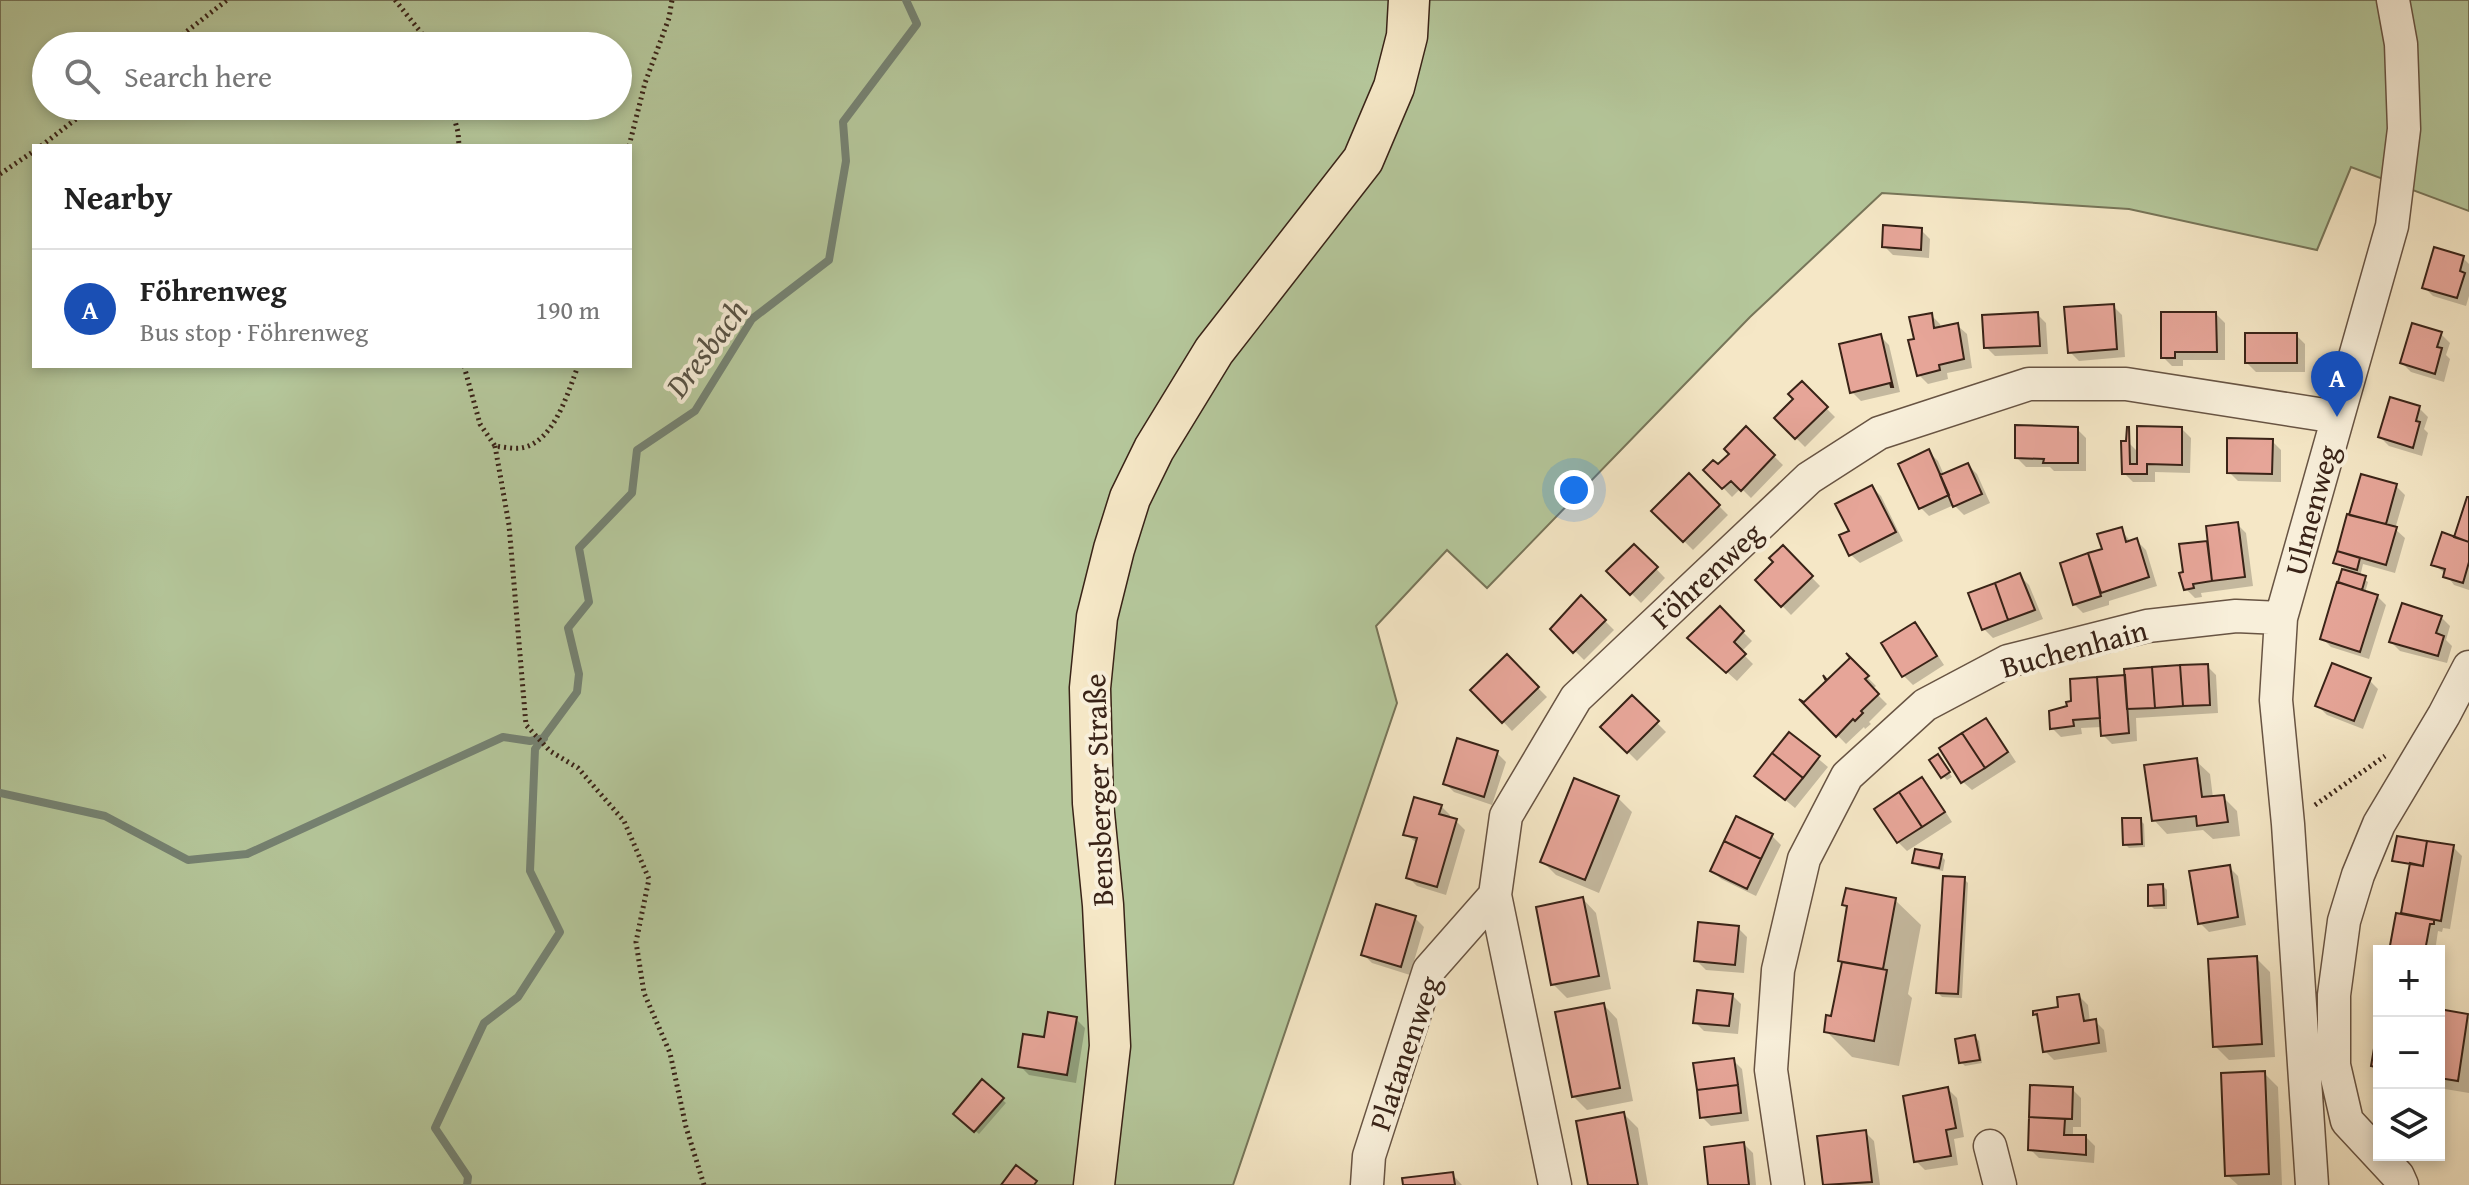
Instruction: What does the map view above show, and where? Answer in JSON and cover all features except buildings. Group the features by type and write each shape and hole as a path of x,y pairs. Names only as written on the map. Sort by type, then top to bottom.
{"main road":[{"name":"Bensberger Straße","path":"1094,1185 1110,1046 1103,905 1093,803 1090,688 1097,617 1114,549 1130,498 1154,449 1214,351 1363,160 1394,87 1407,36 1409,0"}],"street":[{"name":"Ulmenweg","path":"2312,1185 2288,824 2276,700 2281,618 2392,226 2404,129 2401,44 2393,0"},
{"name":"Föhrenweg","path":"1555,1185 1495,895 1506,816 1576,698 1809,478 1879,433 2029,384 2126,384 2337,417"},
{"name":"Buchenhain","path":"1788,1185 1771,1070 1778,970 1804,859 1847,776 1925,705 2008,661 2147,626 2236,616 2281,618"},
{"path":"2402,1185 2398,1176 2347,1121 2334,1065 2334,995 2344,921 2358,875 2379,824 2469,667"},
{"name":"Platanenweg","path":"1367,1185 1369,1156 1429,970 1495,895"},
{"path":"1990,1146 2000,1185"}],"path":[{"path":"186,32 227,0"},
{"path":"395,0 421,32"},
{"path":"630,144 645,83 669,18 672,0"},
{"path":"44,144 75,120"},
{"path":"455,120 459,144"},
{"path":"0,174 32,152"},
{"path":"465,368 480,424 495,446 509,525 526,725 550,751 578,768 624,821 649,879 636,942 644,993 670,1053 686,1127 704,1185"},
{"path":"495,446 524,448 549,431 577,368"},
{"path":"2288,824 2392,751"}],"green space":[{"path":"0,0 2469,0 2469,211 2351,167 2317,250 2129,209 1882,193 1750,317 1487,588 1447,550 1376,626 1397,703 1233,1185 0,1185"}],"waterway":[{"name":"Dresbach","path":"467,1185 468,1177 435,1128 484,1023 518,997 560,932 530,871 535,749 577,692 579,674 568,628 589,602 579,548 632,493 637,450 695,411 752,319 829,260 846,161 843,122 917,24 906,0"},
{"path":"0,793 105,816 188,860 247,854 503,737 530,741 544,738"}],"place":[{"name":"Föhrenweg","path":"2337,417"}]}
